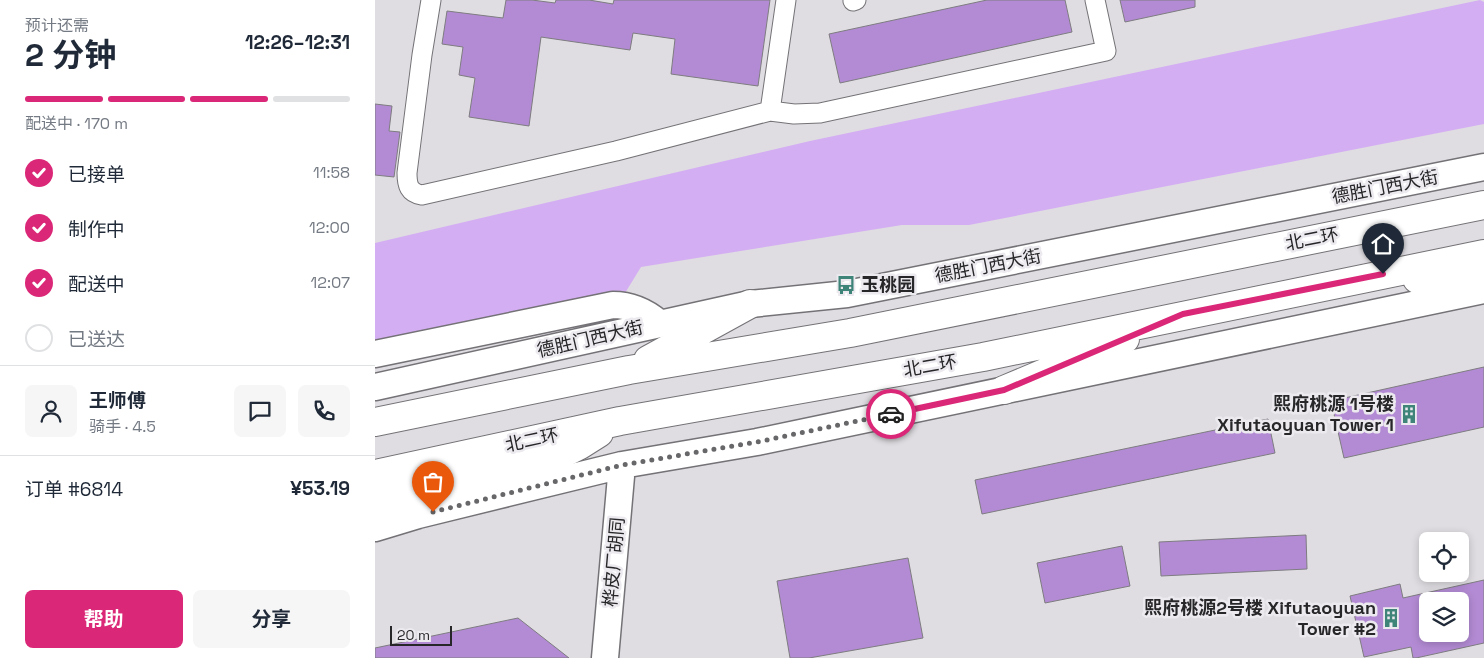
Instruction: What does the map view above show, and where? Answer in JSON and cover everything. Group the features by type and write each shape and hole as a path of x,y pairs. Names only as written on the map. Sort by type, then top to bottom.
{"highway":[{"name":"北二环","path":"375,422 629,370 850,333 1484,205"},
{"name":"北二环","path":"375,474 620,421 983,357 1183,314 1484,254"},
{"path":"1366,278 1484,280"},
{"path":"629,370 750,304"},
{"path":"1004,390 1183,314"},
{"path":"375,501 433,484 556,457 581,445 620,421"}],"street":[{"path":"431,0 407,173 408,184 414,193 422,195 637,145 770,111 791,114 820,112 1106,51 1095,0"},
{"path":"770,111 786,0"},
{"name":"德胜门西大街","path":"375,387 750,304 847,294 1484,167"},
{"path":"375,528 418,515 622,465 757,442 1484,290"},
{"path":"375,354 613,305 626,306 638,310 649,315 659,323"},
{"name":"桦皮厂胡同","path":"605,658 622,465"}],"shaded area":[{"path":"1480,0 1484,2 1484,124 969,225 902,225 641,267 622,298 375,347 375,243 810,141"}],"building":[{"path":"506,0 532,0 555,3 556,0 589,0 613,4 614,0 770,0 758,86 671,74 675,39 633,33 630,50 541,37 529,126 469,117 475,78 459,75 463,47 442,44 447,11 503,18"},
{"path":"987,0 1065,0 1072,32 840,83 829,34"},
{"path":"1120,0 1195,0 1195,7 1125,22"},
{"path":"375,104 392,106 389,131 400,132 394,177 375,175"},
{"name":"熙府桃源 1号楼 Xifutaoyuan Tower 1","path":"1484,367 1484,427 1344,458 1331,401"},
{"path":"1268,419 1275,453 982,514 975,480"},
{"path":"1306,535 1307,569 1161,576 1159,542"},
{"path":"1122,546 1130,586 1045,603 1037,563"},
{"path":"908,558 923,638 809,658 790,658 777,581"},
{"name":"熙府桃源2号楼 Xifutaoyuan Tower #2","path":"1484,580 1484,643 1416,658 1413,658 1411,647 1364,657 1350,596 1400,584 1403,598 1419,594 1419,642 1469,642 1469,592 1430,592"},
{"path":"518,618 569,658 375,658 375,648"}],"way so far":[{"path":"433,512 622,465 757,442 891,414"}],"place":[{"name":"玉桃园","path":"846,285"},
{"name":"熙府桃源 1号楼 Xifutaoyuan Tower 1","path":"1409,414"},
{"name":"熙府桃源2号楼 Xifutaoyuan Tower #2","path":"1391,618"}],"route":[{"path":"891,414 1004,390 1183,314 1383,274"}]}
